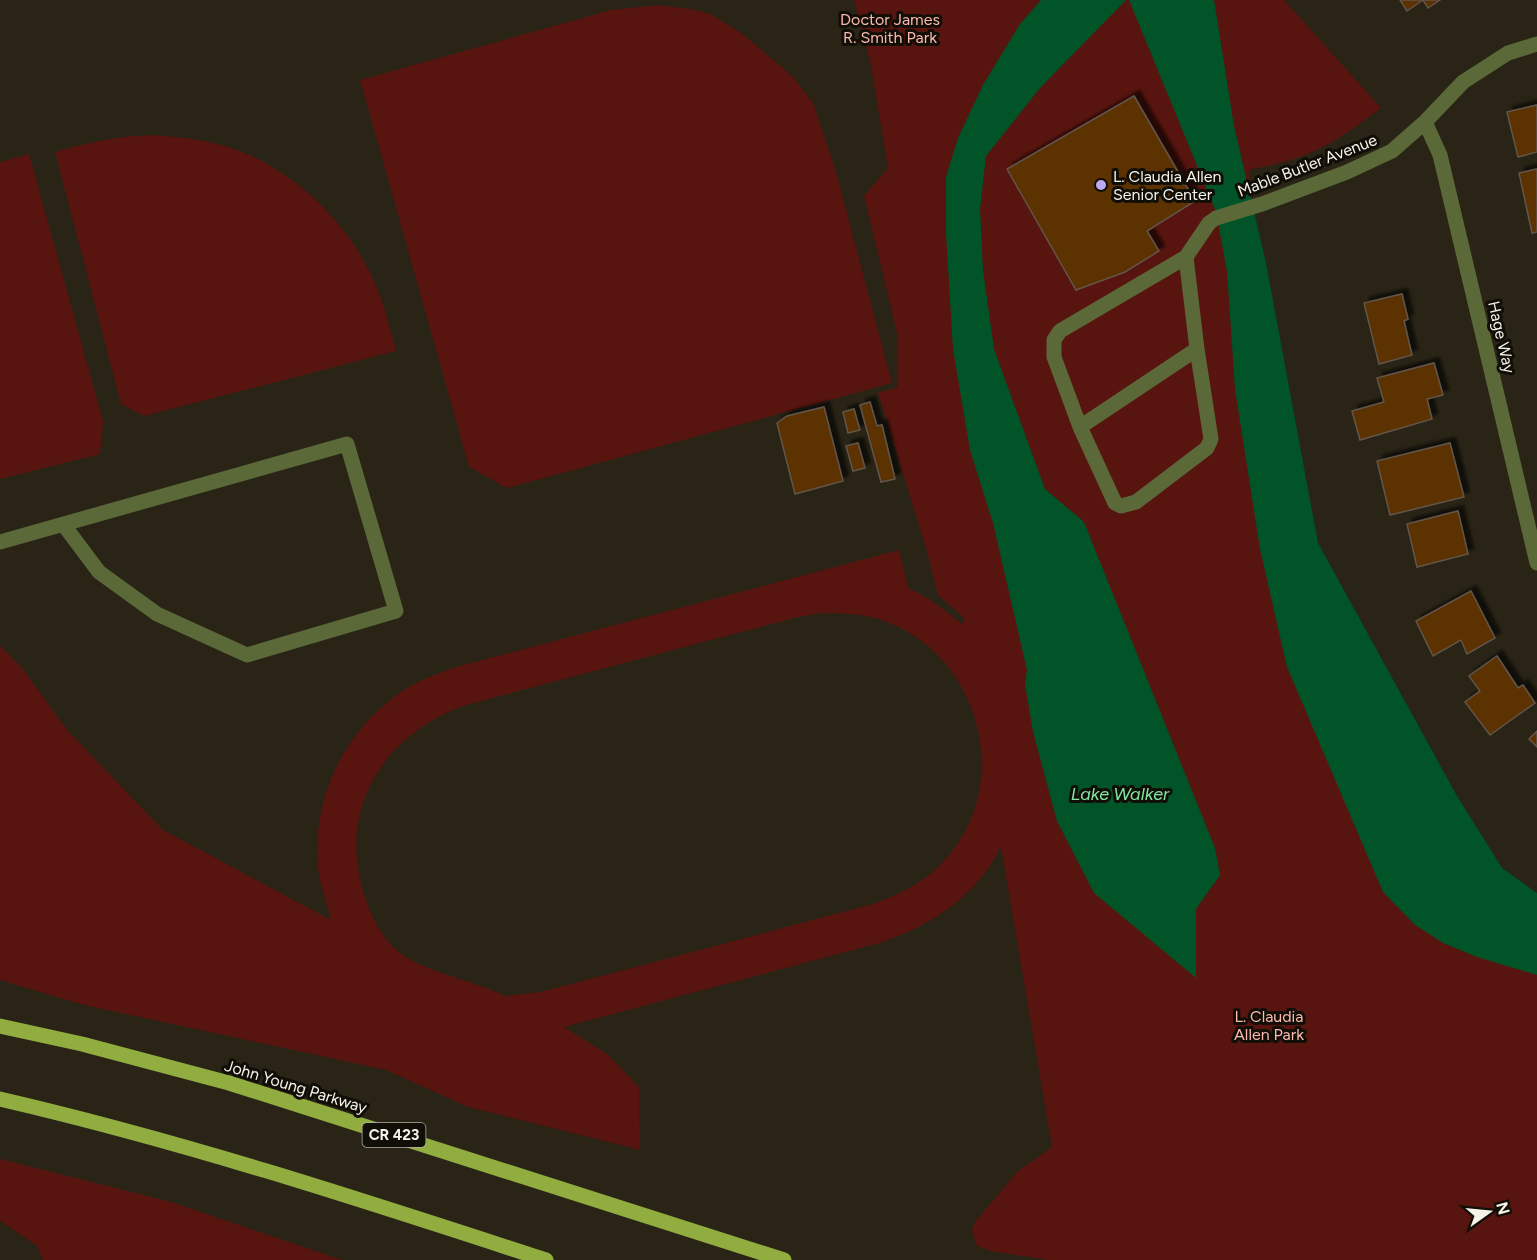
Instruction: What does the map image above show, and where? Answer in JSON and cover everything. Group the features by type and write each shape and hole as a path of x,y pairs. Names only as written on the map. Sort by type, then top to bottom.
{"main road":[{"name":"John Young Parkway","path":"0,1026 82,1044 229,1083 784,1260"},
{"path":"0,1099 99,1122 209,1153 546,1260"}],"street":[{"name":"Mable Butler Avenue","path":"1186,256 1209,223 1216,218 1262,204 1347,172 1392,151 1425,122 1463,82 1508,53 1537,44"},
{"name":"Hage Way","path":"1425,122 1440,155 1537,563"},
{"path":"1186,256 1211,439 1207,448 1136,502 1121,506 1115,503 1080,427 1054,357 1054,340 1060,331 1186,256"},
{"path":"1080,427 1197,349"},
{"path":"0,542 63,524 347,444 396,611 246,655 157,614 99,572 63,524"}],"green space":[{"name":"L. Claudia Allen Park","path":"854,0 1284,0 1381,108 1349,131 1315,151 1291,160 1249,170 1302,599 1537,935 1537,1260 1047,1260 990,1251 976,1245 972,1231 975,1222 1017,1172 1052,1147 1001,847 991,865 966,894 936,917 902,935 564,1027 607,1054 639,1087 640,1150 468,1107 386,1070 84,1005 0,980 0,646 22,668 67,730 163,830 331,920 321,887 318,866 320,815 327,791 348,746 363,726 401,692 421,681 456,667 899,550 908,588 929,599 964,625 963,617 938,595 926,548 878,393 898,387 897,333 864,196 888,168 871,66","holes":["821,613 866,616 903,629 933,651 957,679 973,713 981,749 980,786 970,822 949,855 924,879 873,904 541,992 505,996 410,960 394,948 384,936 366,900 358,868 357,836 362,807 373,780 389,756 411,735 436,718 466,705 798,617"]},
{"path":"658,5 697,10 712,15 744,35 792,76 813,103 836,172 892,383 507,488 469,467 360,80 611,10"},
{"path":"151,135 209,142 228,147 276,169 299,185 338,223 354,245 382,300 396,351 144,416 121,404 55,152 102,140"},
{"path":"29,154 103,421 100,454 0,479 0,162"},
{"path":"0,1159 171,1202 342,1260 43,1260 36,1245 0,1221"}],"water":[{"name":"Lake Walker","path":"1041,0 1126,0 1040,88 986,156 980,209 983,270 994,349 1045,489 1084,522 1215,848 1220,875 1196,909 1196,978 1094,893 1057,821 1033,732 1025,684 1027,670 993,523 970,450 953,349 946,233 946,177 958,138 983,85 1020,24"},
{"path":"1129,0 1214,0 1234,126 1266,263 1318,543 1457,796 1502,868 1537,893 1537,975 1477,957 1443,943 1415,925 1383,892 1287,667 1260,549 1235,389 1227,271 1216,212"}],"building":[{"path":"1400,0 1423,0 1407,11"},
{"path":"1423,0 1440,0 1428,8"},
{"name":"L. Claudia Allen Senior Center","path":"1134,96 1195,201 1147,231 1159,251 1125,272 1076,290 1007,169"},
{"path":"1537,105 1537,152 1518,157 1507,112"},
{"path":"1537,169 1537,232 1532,233 1519,173"},
{"path":"1402,294 1408,319 1404,321 1412,355 1379,364 1364,303"},
{"path":"1434,363 1443,395 1427,399 1432,419 1360,440 1352,411 1384,402 1377,378"},
{"path":"870,402 877,426 882,425 895,479 881,482 860,405"},
{"path":"824,407 843,481 795,494 777,423 787,416"},
{"path":"854,409 860,430 848,433 843,412"},
{"path":"858,443 865,468 853,471 846,446"},
{"path":"1450,443 1464,497 1390,515 1377,461"},
{"path":"1458,511 1468,554 1417,567 1407,524"},
{"path":"1471,591 1495,638 1467,654 1461,640 1433,656 1416,621"},
{"path":"1497,656 1518,688 1523,685 1535,703 1490,735 1465,702 1480,691 1469,676"},
{"path":"1537,731 1537,747 1529,739"}],"place":[{"name":"L. Claudia Allen Senior Center","path":"1101,185"}],"park label":[{"name":"Doctor James R. Smith Park","path":"890,28"}]}
